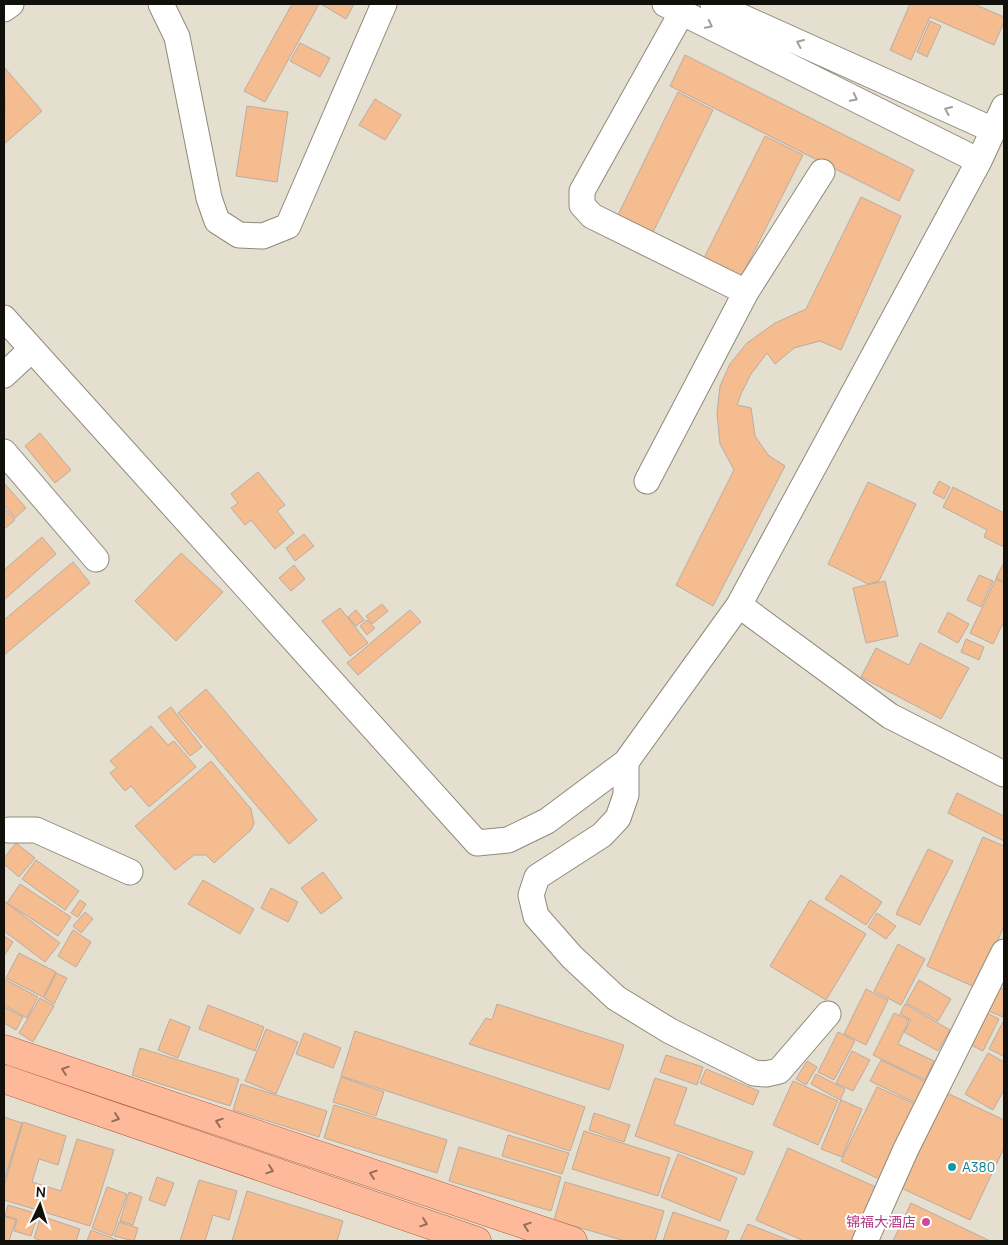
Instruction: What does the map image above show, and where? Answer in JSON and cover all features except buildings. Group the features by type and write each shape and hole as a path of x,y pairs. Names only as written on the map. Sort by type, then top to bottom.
{"main road":[{"path":"4,1049 573,1241"},
{"path":"30,1088 39,1061"},
{"path":"4,1079 477,1241"}],"street":[{"path":"4,10 11,4"},
{"path":"161,4 177,36 209,198 217,221 239,235 263,236 288,226 384,4"},
{"path":"713,4 993,130"},
{"path":"746,292 592,216 582,205 582,191 674,8 979,161"},
{"path":"4,318 477,843 508,840 547,821 626,762 739,605 979,161 1004,107"},
{"path":"647,481 746,292 822,172"},
{"path":"4,375 32,349"},
{"path":"4,452 96,559"},
{"path":"739,605 890,716 1004,774"},
{"path":"626,762 626,795 618,818 602,835 537,876 531,895 536,916 572,957 616,998 670,1031 754,1073 766,1074 779,1071 828,1014"},
{"path":"5,830 36,830 130,872"},
{"path":"865,1241 906,1149 1004,952"}],"place":[{"name":"A380","path":"952,1167"},
{"name":"锦福大酒店","path":"926,1222"}]}
